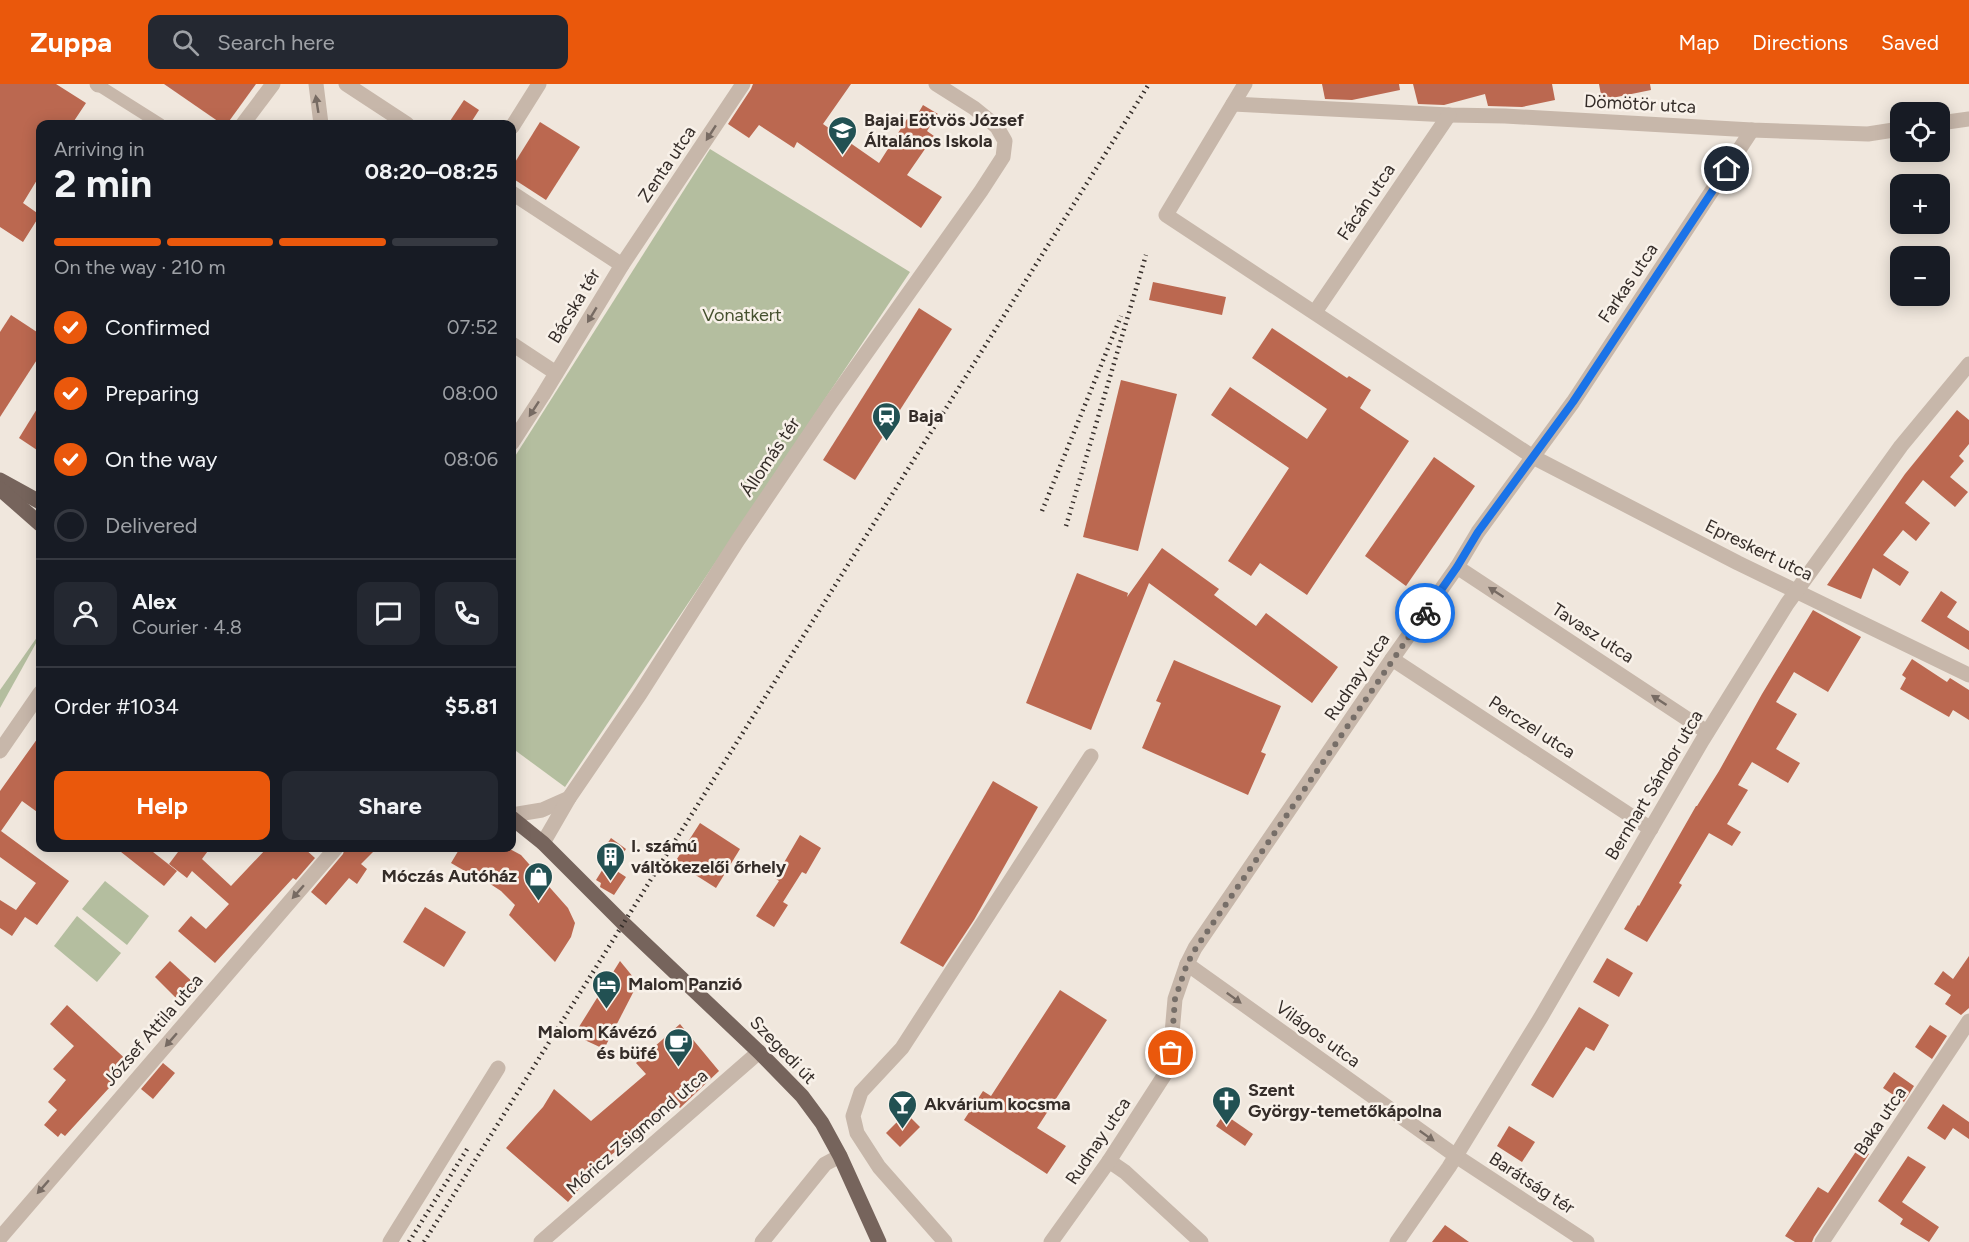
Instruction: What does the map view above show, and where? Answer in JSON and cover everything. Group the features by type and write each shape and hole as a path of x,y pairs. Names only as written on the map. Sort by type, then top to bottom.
{"main road":[{"path":"0,480 36,500"},
{"path":"0,489 36,520"},
{"name":"Szegedi út","path":"516,819 543,843 802,1096 822,1123 840,1156 879,1242"}],"street":[{"path":"97,84 154,120"},
{"path":"246,120 273,84"},
{"path":"316,84 320,120"},
{"path":"346,84 401,120"},
{"path":"516,121 539,84"},
{"name":"Zenta utca","path":"622,265 743,84"},
{"name":"Állomás tér","path":"543,843 568,798 640,694 738,540 1003,157 1005,141 997,127 974,108 936,84"},
{"path":"1245,84 1166,214 1533,457"},
{"name":"Dömötör utca","path":"1233,104 1752,130 1868,134 1890,131"},
{"name":"Fácán utca","path":"1315,312 1449,115"},
{"path":"1950,122 1969,119"},
{"name":"Farkas utca","path":"1533,457 1579,392 1752,130"},
{"name":"Bácska tér","path":"516,196 622,265 556,373 516,347"},
{"name":"Bernhart Sándor utca","path":"1397,1242 1455,1156 1541,1017 1707,732 1797,590 1901,446 1969,364"},
{"path":"516,437 556,373"},
{"name":"Rudnay utca","path":"1051,1242 1109,1161 1169,1068 1175,999 1187,964 1196,948 1457,567 1478,532 1533,457"},
{"name":"Epreskert utca","path":"1533,457 1738,563 1969,675"},
{"name":"Tavasz utca","path":"1457,567 1707,732"},
{"name":"Perczel utca","path":"1392,659 1651,829"},
{"path":"0,751 36,699"},
{"path":"945,1242 879,1167 857,1134 853,1116 861,1092 903,1048 1091,756"},
{"path":"516,815 542,810 568,798"},
{"name":"József Attila utca","path":"0,1238 333,852"},
{"name":"Világos utca","path":"1187,964 1455,1156"},
{"name":"Baka utca","path":"1822,1242 1969,1021"},
{"name":"Móricz Zsigmond utca","path":"541,1242 759,1052"},
{"path":"390,1242 498,1068"},
{"path":"762,1242 825,1164 840,1156"},
{"name":"Barátság tér","path":"1455,1156 1587,1242"},
{"path":"1109,1161 1125,1172 1201,1242"}],"green space":[{"name":"Vonatkert","path":"710,149 910,272 565,787 516,751 516,455"},
{"path":"36,639 36,643 0,708 0,690"},
{"path":"105,881 149,916 127,945 82,909"},
{"path":"77,916 121,953 97,982 54,946"}],"building":[{"path":"0,84 56,84 86,103 75,120 36,120 36,182 23,203 36,212 36,221 23,242 0,227"},
{"path":"164,84 256,84 230,120 216,120"},
{"name":"Bajai Eötvös József Általános Iskola","path":"753,84 851,84 823,124 879,163 907,119 913,122 923,105 938,114 927,131 934,136 907,175 942,197 921,228 797,142 794,148 759,125 749,138 728,124"},
{"path":"1322,84 1399,84 1400,90 1352,100 1325,99"},
{"path":"1413,84 1552,84 1555,100 1522,107 1488,106 1485,94 1444,105 1418,104"},
{"path":"1599,84 1650,84 1651,90 1602,100"},
{"path":"464,100 479,110 473,120 451,120"},
{"path":"540,122 580,147 546,200 516,181 516,161"},
{"path":"1153,282 1226,297 1222,315 1149,300"},
{"path":"919,308 952,329 855,480 823,460"},
{"path":"11,315 36,331 36,361 0,417 0,332"},
{"path":"1272,328 1347,378 1349,376 1371,390 1360,408 1409,441 1307,595 1260,563 1251,576 1228,561 1289,468 1211,415 1230,387 1307,439 1327,409 1252,358"},
{"path":"1121,380 1177,394 1138,551 1083,537"},
{"path":"36,410 36,449 19,438"},
{"path":"1957,410 1969,420 1969,444 1959,456 1964,461 1950,477 1968,492 1955,507 1923,480 1905,503 1930,523 1916,541 1903,530 1883,555 1909,572 1900,586 1873,568 1861,599 1827,585 1905,474"},
{"path":"1434,457 1475,486 1406,586 1365,556"},
{"path":"1162,548 1219,589 1214,595 1256,626 1266,613 1338,667 1312,703 1149,583 1091,730 1026,703 1077,573 1128,593 1127,597"},
{"path":"1941,591 1957,602 1947,617 1969,631 1969,650 1921,621"},
{"path":"1813,610 1861,637 1828,692 1794,672 1776,702 1797,714 1776,749 1800,763 1788,783 1752,762 1738,785 1748,790 1727,824 1741,832 1732,846 1709,833 1679,883 1682,885 1647,942 1624,929"},
{"path":"1912,659 1947,682 1950,678 1969,690 1969,720 1953,710 1949,717 1900,689 1906,678 1902,675"},
{"path":"1174,660 1281,706 1261,752 1266,754 1248,795 1142,748 1161,703 1156,701"},
{"path":"36,741 36,811 22,801 1,831 69,881 37,925 25,917 12,936 0,928 0,900 16,910 36,883 0,857 0,791"},
{"path":"993,781 1038,807 974,920 943,967 900,943"},
{"path":"700,823 740,849 716,888 675,862"},
{"path":"800,835 821,848 806,874 802,872 783,902 788,905 774,927 756,916 779,881 775,878"},
{"path":"611,838 626,849 616,863 601,853"},
{"path":"121,852 153,852 177,871 164,886"},
{"path":"178,852 207,852 202,859 231,886 263,852 308,852 315,858 296,880 293,878 215,963 178,931 191,916 206,929 229,904 192,871 187,878 169,864"},
{"path":"344,852 373,852 361,864 367,869 357,884 349,878 326,905 311,892"},
{"name":"Móczás Autóház","path":"458,852 515,852 521,855 568,908 575,923 571,937 555,962 509,915 515,905 501,891 472,872 470,874 451,863"},
{"name":"I. számú váltókezelői őrhely","path":"606,864 626,877 614,895 600,887 601,883 596,880"},
{"path":"425,907 466,932 444,967 403,942"},
{"path":"1969,956 1969,1008 1961,1015 1945,1004 1951,995 1934,984 1943,971 1953,979"},
{"path":"1607,958 1633,973 1619,997 1593,982"},
{"path":"170,961 196,985 180,1002 155,977"},
{"name":"Malom Panzió","path":"620,961 638,983 604,1049 574,1035"},
{"path":"1060,990 1107,1020 1037,1128 1066,1146 1047,1174 964,1120 983,1091 991,1096"},
{"path":"67,1005 131,1064 65,1136 61,1133 58,1137 44,1125 57,1110 48,1102 66,1080 53,1069 74,1046 50,1024"},
{"path":"1579,1007 1609,1025 1594,1051 1586,1047 1553,1098 1531,1085"},
{"path":"680,1024 719,1071 680,1108 678,1106 604,1160 568,1202 506,1148 543,1107 554,1089 591,1121 646,1074 636,1063"},
{"path":"1930,1025 1947,1036 1932,1059 1915,1047"},
{"path":"163,1063 175,1073 153,1099 141,1089"},
{"path":"1894,1072 1914,1086 1904,1102 1883,1088"},
{"path":"1943,1104 1969,1122 1969,1139 1953,1128 1945,1140 1927,1128"},
{"name":"Akvárium kocsma","path":"906,1113 920,1127 900,1147 886,1133"},
{"name":"Szent György-temetőkápolna","path":"1224,1114 1253,1134 1245,1146 1216,1126"},
{"path":"1509,1126 1535,1142 1522,1162 1497,1146"},
{"path":"1859,1147 1869,1154 1812,1242 1795,1242 1785,1236 1818,1187 1828,1193"},
{"path":"1908,1156 1926,1167 1902,1202 1939,1227 1929,1242 1900,1224 1903,1219 1878,1201"},
{"path":"1445,1225 1469,1242 1432,1242"}],"railway":[{"path":"424,1242 1149,84"},
{"path":"1066,526 1146,255"},
{"path":"1042,511 1121,316"},
{"path":"409,1242 469,1146"}],"way so far":[{"path":"1171,1053 1175,999 1187,964 1196,948 1425,613"}],"place":[{"name":"Bajai Eötvös József Általános Iskola","path":"843,156"},
{"name":"Baja","path":"887,442"},
{"name":"I. számú váltókezelői őrhely","path":"610,882"},
{"name":"Móczás Autóház","path":"538,902"},
{"name":"Malom Panzió","path":"607,1010"},
{"name":"Malom Kávézó és büfé","path":"678,1068"},
{"name":"Szent György-temetőkápolna","path":"1227,1126"},
{"name":"Akvárium kocsma","path":"903,1130"}],"route":[{"path":"1425,613 1478,532 1573,402 1727,169"}]}
